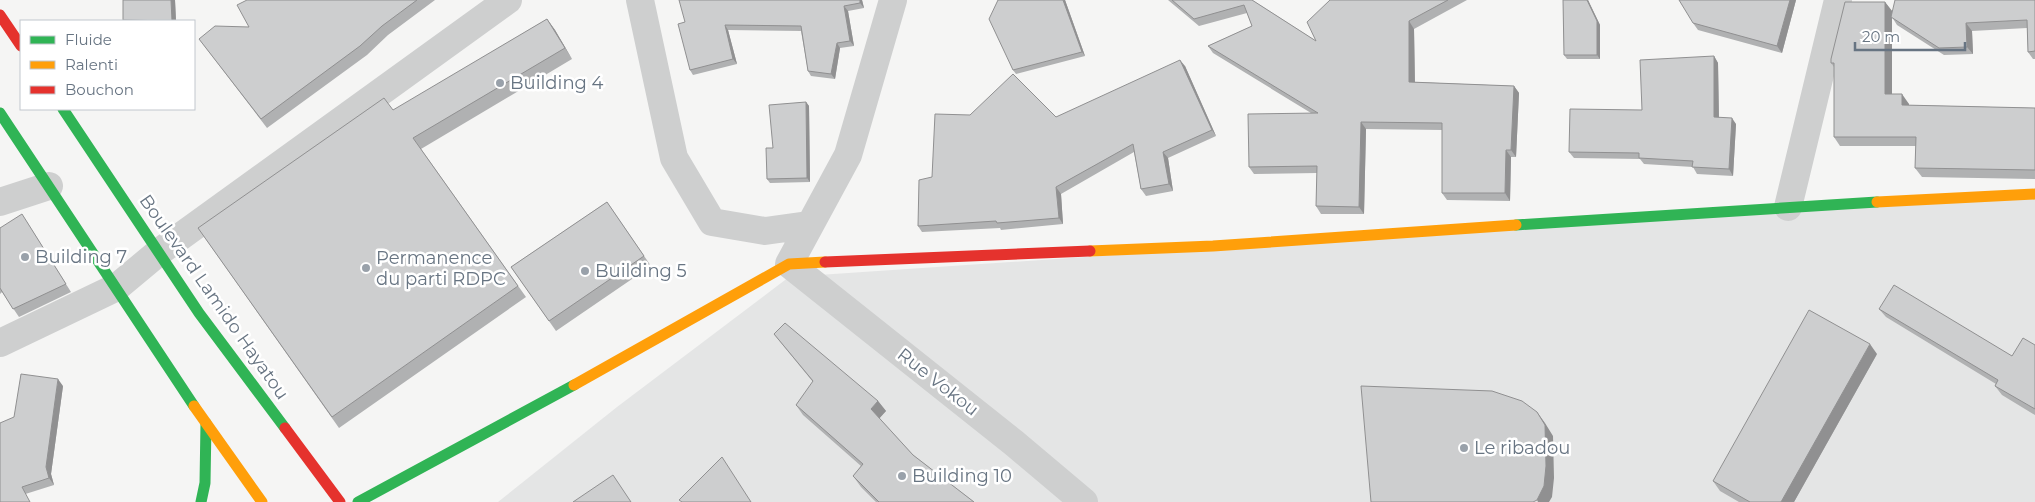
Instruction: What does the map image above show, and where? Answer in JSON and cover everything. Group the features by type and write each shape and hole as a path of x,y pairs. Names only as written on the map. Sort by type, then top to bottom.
{"street":[{"path":"0,342 117,287 159,252 508,0"},
{"path":"640,0 674,158 712,222 765,231 808,225"},
{"path":"789,264 808,225 848,155 892,0"},
{"path":"1788,207 1838,0"},
{"path":"0,15 20,45"},
{"name":"Boulevard Lamido Hayatou","path":"64,110 199,313 340,502"},
{"path":"0,113 206,423 262,502"},
{"path":"0,202 49,186"},
{"path":"358,502 572,386 789,264 1213,246 1788,207 2035,194"},
{"name":"Rue Vokou","path":"789,264 1007,436 1084,502"},
{"path":"201,502 205,483 206,423"}],"shaded area":[{"path":"2035,193 2035,502 498,502 617,407 789,277"}],"building":[{"path":"123,0 171,0 172,20 123,20"},
{"path":"247,0 417,0 382,26 360,46 261,119 199,39 215,26 249,27 237,5"},
{"path":"679,0 860,0 860,3 844,6 850,41 837,43 831,74 808,71 801,26 725,25 733,59 690,70 678,24 685,22"},
{"path":"998,0 1063,0 1082,52 1013,70 989,19"},
{"path":"1172,0 1252,0 1316,41 1307,22 1330,0 1448,0 1409,21 1409,82 1514,86 1511,150 1506,150 1505,193 1442,193 1442,123 1361,122 1359,207 1316,206 1317,166 1249,167 1248,114 1318,113 1208,46 1252,26 1244,5 1194,19"},
{"path":"1563,0 1587,0 1597,21 1597,55 1564,55"},
{"path":"1679,0 1790,0 1777,46 1693,23"},
{"path":"1895,0 2035,0 2035,51 2028,52 2027,20 1966,23 1967,47 1939,48 1891,17"},
{"path":"1845,2 1885,2 1885,94 1902,94 1902,105 2035,108 2035,170 1915,168 1916,137 1834,137 1834,63 1831,63 1831,59"},
{"name":"Permanence du parti RDPC","path":"547,19 565,48 413,138 518,286 332,417 198,228 384,98 393,110"},
{"path":"1714,56 1714,117 1732,118 1729,169 1692,167 1693,161 1639,158 1639,153 1569,152 1570,109 1642,110 1640,60"},
{"path":"1180,60 1212,130 1163,152 1169,184 1141,189 1133,144 1056,187 1059,218 918,226 919,180 932,177 935,114 970,115 1013,74 1056,117"},
{"path":"806,102 807,178 767,179 766,148 773,148 769,105"},
{"name":"Building 5","path":"607,202 644,256 549,321 511,267"},
{"name":"Building 7","path":"22,214 66,284 13,309 0,288 0,228"},
{"path":"1894,285 2012,356 2023,338 2035,345 2035,409 1995,386 1998,380 1879,309"},
{"path":"1809,310 1870,344 1781,502 1750,502 1713,481"},
{"path":"785,323 878,401 871,409 913,455 974,502 879,502 853,476 863,464 796,405 813,381 774,334"},
{"path":"21,374 58,379 46,467 49,478 22,487 30,502 0,502 0,423 14,417"},
{"name":"Le ribadou","path":"1361,386 1492,391 1522,401 1537,412 1545,425 1546,466 1544,486 1537,500 1533,502 1371,502"},
{"path":"722,457 751,502 682,502 679,500"},
{"path":"613,475 631,502 573,502"}],"traffic: fast":[{"path":"64,110 199,313 285,428"},
{"path":"0,113 194,406"},
{"path":"1516,225 1877,202"},
{"path":"358,502 574,385"},
{"path":"201,502 205,483 206,423"}],"traffic: slow":[{"path":"1877,202 2035,194"},
{"path":"1090,251 1213,246 1516,225"},
{"path":"574,385 789,264 825,262"},
{"path":"194,406 262,502"}],"traffic: jam":[{"path":"0,15 20,45"},
{"path":"825,262 1090,251"},
{"path":"285,428 340,502"}],"place":[{"name":"Building 4","path":"500,83"},
{"name":"Building 7","path":"25,257"},
{"name":"Permanence du parti RDPC","path":"366,268"},
{"name":"Building 5","path":"585,271"},
{"name":"Le ribadou","path":"1464,448"},
{"name":"Building 10","path":"902,476"}]}
